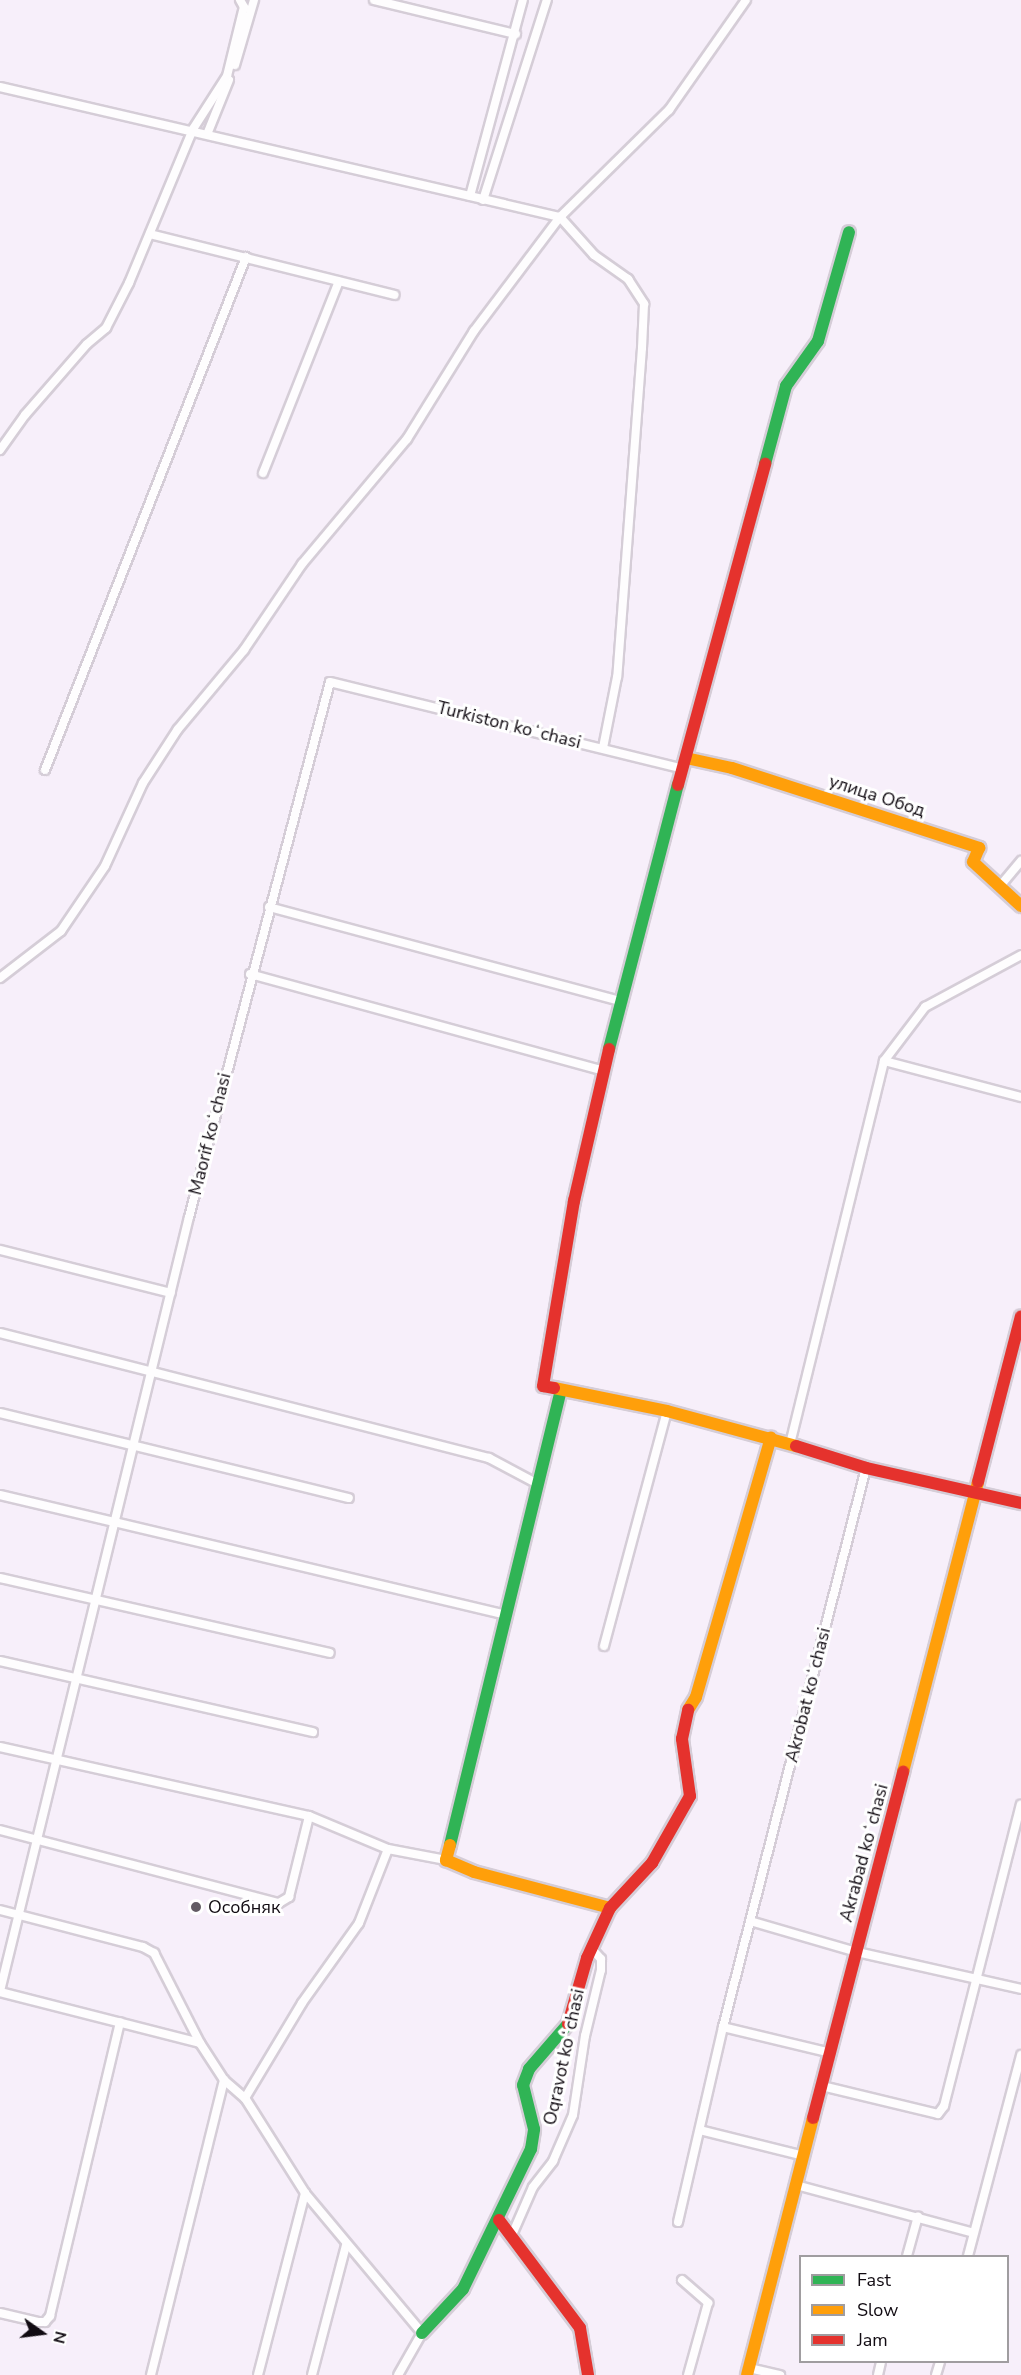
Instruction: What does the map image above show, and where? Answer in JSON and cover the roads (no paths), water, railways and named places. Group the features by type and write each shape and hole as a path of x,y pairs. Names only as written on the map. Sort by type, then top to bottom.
{"street":[{"path":"0,450 41,397 87,344 106,328 150,234 193,129 227,76 244,7 240,0"},
{"path":"208,132 251,19 254,0"},
{"path":"374,0 516,34"},
{"path":"470,196 516,34 523,0"},
{"path":"483,200 547,0"},
{"path":"0,978 42,950 61,930 105,866 143,783 178,729 244,650 302,564 407,439 474,331 560,217 669,110 746,0"},
{"path":"0,87 208,132 560,217"},
{"name":"Turkiston koʻchasi","path":"250,974 330,682 603,748 617,677 645,304 628,279 594,255 560,217"},
{"path":"849,232 818,341 786,386 620,1000 574,1201 543,1386 667,1411 771,1438 866,1468 1021,1503"},
{"path":"150,234 395,295"},
{"path":"45,770 246,257"},
{"path":"263,473 339,281"},
{"path":"603,748 685,764"},
{"name":"улица Обод","path":"685,764 732,768 979,848 973,862 1021,906"},
{"path":"1000,886 1021,861"},
{"path":"269,907 620,1000"},
{"path":"790,1444 884,1061 925,1008 1021,955"},
{"path":"250,974 604,1071"},
{"name":"Maorif koʻchasi","path":"0,1991 74,1679 250,974"},
{"path":"884,1061 1021,1097"},
{"path":"0,1250 171,1293"},
{"name":"Akrabad koʻchasi","path":"780,2375 748,2371 1021,1316"},
{"path":"0,1333 489,1458 538,1484"},
{"path":"446,1860 561,1390"},
{"path":"604,1646 667,1411"},
{"path":"0,1413 349,1498"},
{"path":"398,2375 422,2333 463,2289 499,2220 534,2139 523,2085 526,2075 572,2019 592,1949 610,1908 652,1863 690,1796 682,1739 684,1716 696,1697 771,1438"},
{"name":"Akrobat koʻchasi","path":"678,2222 723,2027 866,1468"},
{"path":"0,1495 507,1616"},
{"path":"0,1578 330,1653"},
{"path":"0,1661 313,1732"},
{"path":"0,1747 309,1816 388,1849 446,1860 474,1872 610,1908"},
{"path":"822,2086 938,2114 944,2106 1021,1805"},
{"path":"0,1830 285,1902 309,1816"},
{"path":"245,2098 302,2003 359,1923 388,1849"},
{"path":"0,1910 143,1947 153,1953 200,2043 224,2080 245,2098 305,2193 346,2245 422,2333"},
{"path":"750,1921 857,1952 1021,1989"},
{"name":"Oqravot koʻchasi","path":"512,2235 533,2187 554,2161 573,2115 585,2036 601,1970 601,1959 592,1949"},
{"path":"0,1991 200,2043"},
{"path":"0,2313 38,2322 45,2322 50,2316 120,2022"},
{"path":"723,2027 831,2053"},
{"path":"968,2255 1021,2055"},
{"path":"151,2375 224,2080"},
{"path":"700,2130 804,2156"},
{"path":"796,2185 918,2216 974,2233"},
{"path":"258,2375 305,2193"},
{"path":"908,2255 918,2216"},
{"path":"499,2220 580,2328 588,2375"},
{"path":"312,2375 346,2245"},
{"path":"681,2280 708,2303 688,2375"}],"place":[{"name":"Особняк","path":"196,1907"}]}
